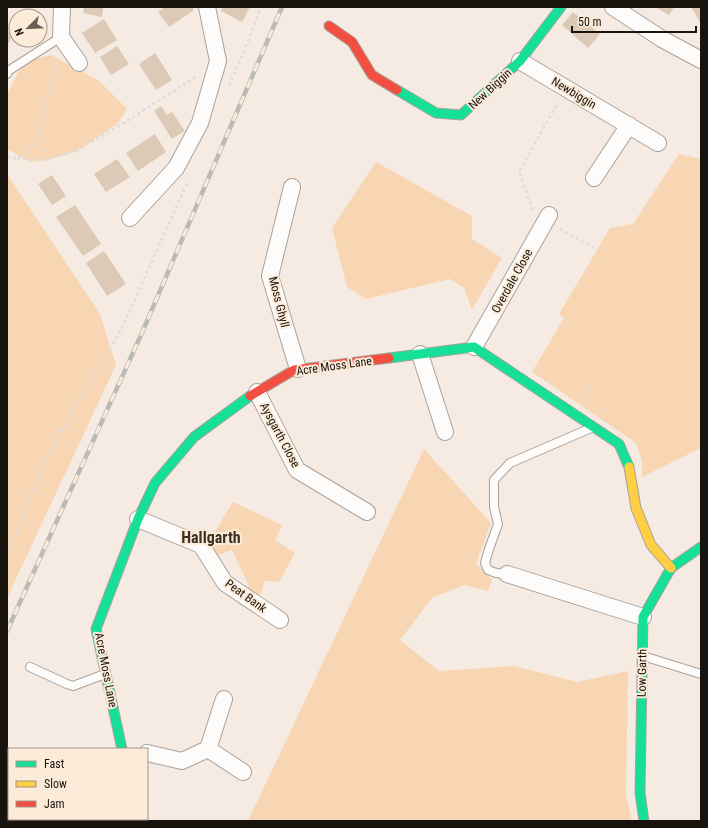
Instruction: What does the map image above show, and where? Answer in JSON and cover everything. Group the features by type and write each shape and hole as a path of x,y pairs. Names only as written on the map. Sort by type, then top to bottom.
{"street":[{"path":"62,7 61,37 79,63"},
{"path":"130,218 176,168 200,123 218,61 207,7"},
{"name":"New Biggin","path":"329,26 352,42 372,75 436,113 462,114 520,61 561,7"},
{"path":"613,7 662,39 701,60"},
{"name":"Newbiggin","path":"520,61 658,143"},
{"path":"594,178 629,125"},
{"name":"Moss Ghyll","path":"292,187 270,276 298,369"},
{"name":"Overdale Close","path":"474,347 545,222"},
{"path":"474,347 619,444 629,465 636,508 651,546 671,568"},
{"name":"Acre Moss Lane","path":"125,748 96,630 138,519 155,483 194,437 245,399 294,370 474,347"},
{"path":"420,354 445,432"},
{"name":"Aysgarth Close","path":"257,392 297,470 367,512"},
{"name":"Peat Bank","path":"138,519 201,545 225,583 280,620"},
{"name":"Low Garth","path":"644,821 640,793 644,617 671,568 701,548"},
{"path":"507,574 644,617"},
{"path":"148,753 182,761 208,749 224,699"},
{"path":"208,749 243,772"}],"lane":[{"path":"7,74 8,71 61,37"},
{"path":"507,574 496,573 488,570 485,563 498,524 494,507 494,480 510,463 593,427"},
{"path":"642,656 701,674"},
{"path":"30,667 73,686 106,674"}],"path":[{"path":"227,90 261,7"},
{"path":"17,158 26,154 34,144 42,123 61,37"},
{"path":"7,158 45,160 78,150 201,75"},
{"path":"551,99 557,104 519,172 545,222 598,250"},
{"path":"7,552 15,537 28,500 47,458 121,330 188,180"}],"shaded area":[{"path":"51,55 98,80 127,109 117,124 75,152 51,159 31,162 7,149 7,95 23,62"},
{"path":"679,154 701,159 701,448 642,477 642,461 636,443 532,372 564,318 559,314 610,228 633,224"},
{"path":"376,162 472,216 472,239 502,258 472,310 464,288 450,279 366,299 347,287 332,228"},
{"path":"7,174 100,314 116,365 7,598"},
{"path":"424,449 491,523 476,563 492,580 488,591 465,585 432,598 400,640 439,671 514,666 577,682 628,671 626,795 632,821 248,821"},
{"path":"233,502 282,525 275,540 295,553 279,582 264,581 262,591 259,596 240,590 249,586 232,550 216,556 206,546"}],"building":[{"path":"84,7 103,7 102,17 83,13"},
{"path":"165,7 192,7 194,10 169,27 158,12"},
{"path":"223,7 250,7 242,22 221,11"},
{"path":"655,7 674,7 669,15"},
{"path":"691,7 701,7 701,24 696,15"},
{"path":"573,12 600,34 588,48 562,25"},
{"path":"104,19 117,40 95,53 82,33"},
{"path":"7,32 8,45 7,47"},
{"path":"117,46 129,64 111,75 100,57"},
{"path":"155,53 172,80 156,90 139,64"},
{"path":"161,106 167,115 172,112 185,131 172,139 154,111"},
{"path":"155,134 166,152 138,171 126,153"},
{"path":"117,159 130,177 106,192 94,174"},
{"path":"52,175 66,196 52,205 38,184"},
{"path":"75,205 101,244 83,256 56,217"},
{"path":"104,251 126,284 107,296 86,263"}],"railway":[{"path":"7,631 141,335 282,7"}],"traffic: fast":[{"path":"397,90 436,113 461,115 520,61 561,7"},
{"path":"389,358 474,347 619,444 629,467"},
{"path":"122,748 96,629 138,519 155,483 194,437 250,396"},
{"path":"644,821 640,793 643,617 671,568 701,547"}],"traffic: slow":[{"path":"629,467 636,508 651,545 671,568"}],"traffic: jam":[{"path":"329,26 352,42 372,75 397,90"},
{"path":"250,396 294,370 389,358"}],"district":[{"name":"Hallgarth","path":"211,537"}]}
